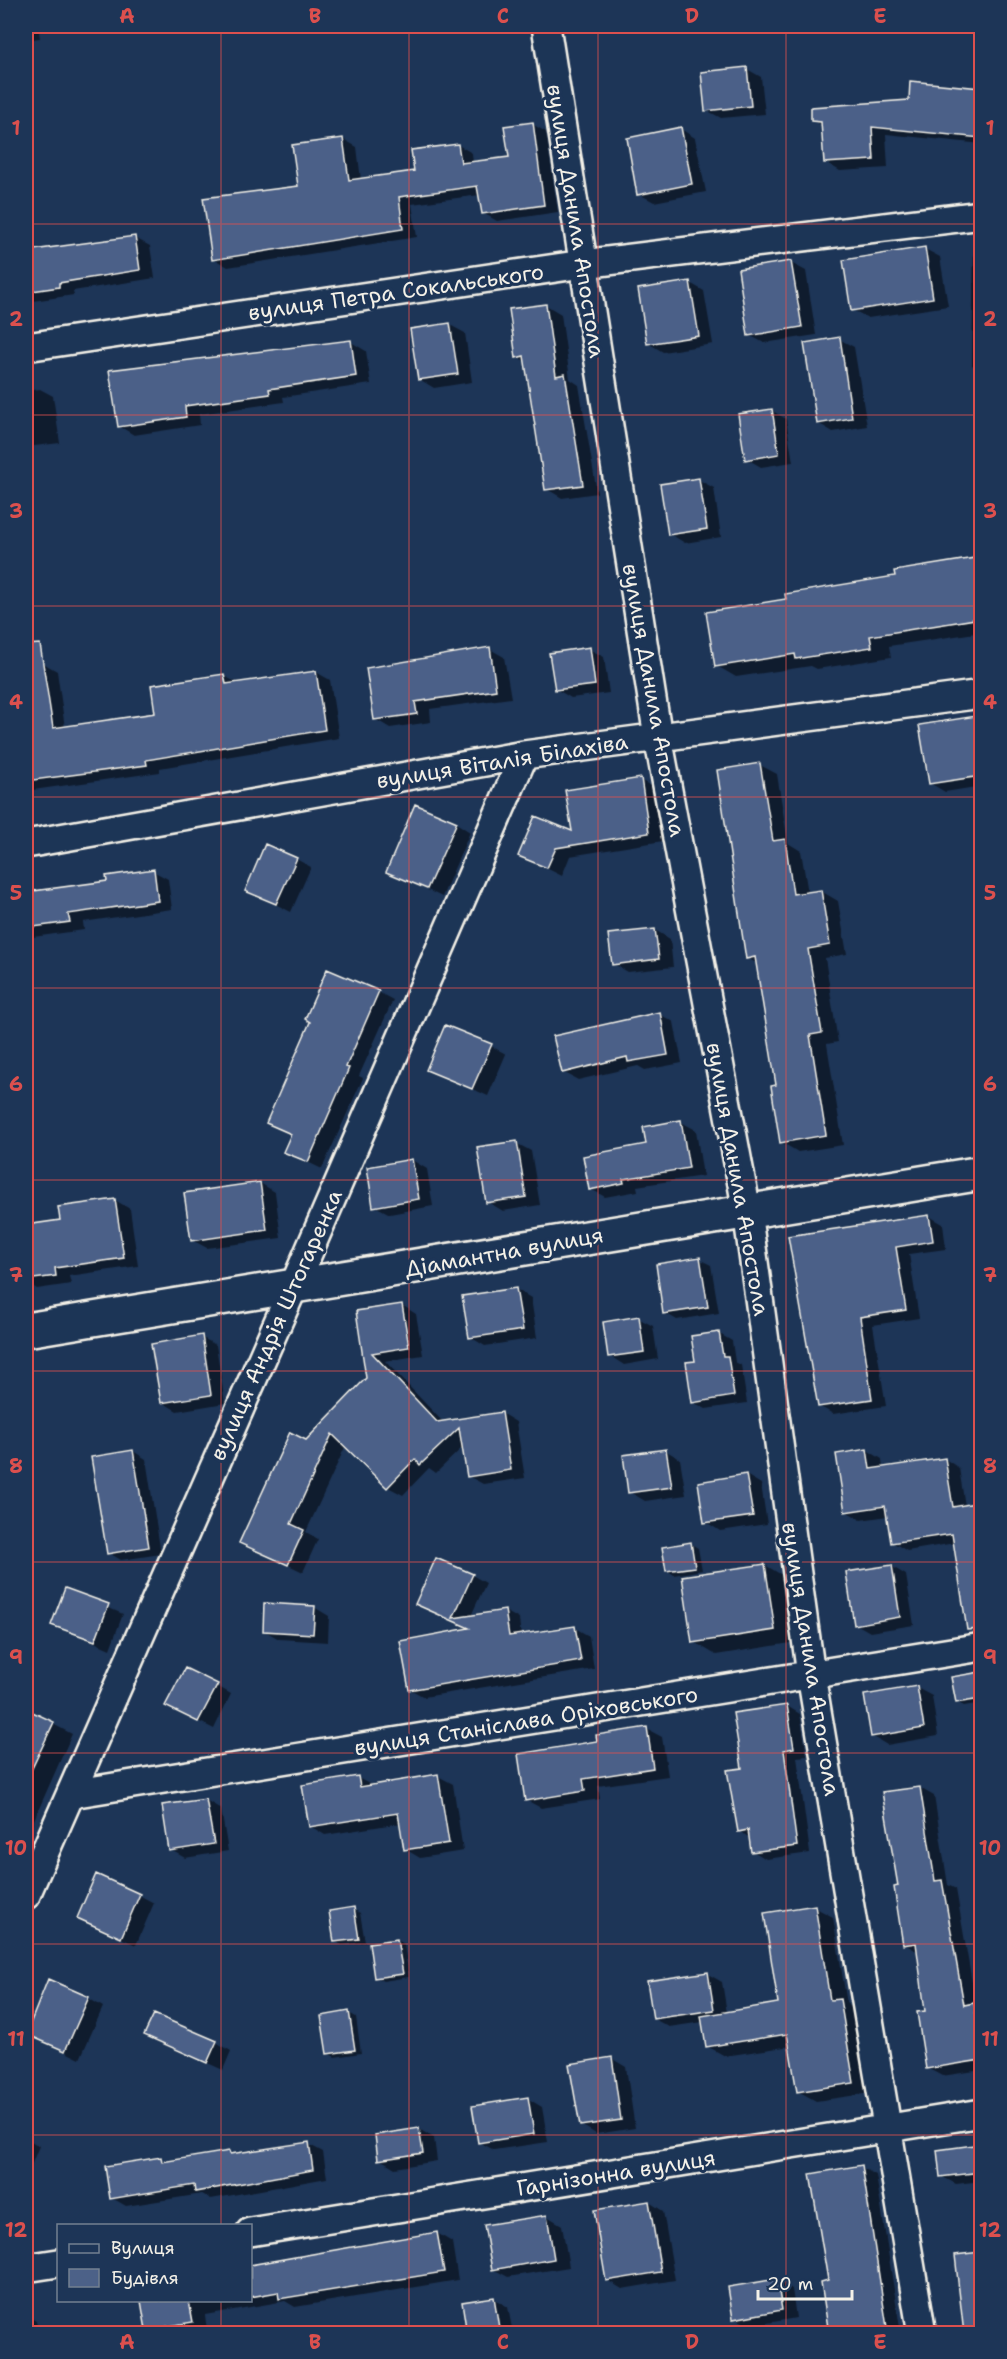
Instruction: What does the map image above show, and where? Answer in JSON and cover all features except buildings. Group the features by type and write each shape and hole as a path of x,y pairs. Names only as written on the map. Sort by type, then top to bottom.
{"street":[{"name":"вулиця Данила Апостола","path":"546,26 658,737 747,1211 811,1675 922,2334"},
{"name":"вулиця Петра Сокальського","path":"26,347 583,264 981,215"},
{"name":"вулиця Віталія Білахіва","path":"26,844 524,755 981,694"},
{"name":"вулиця Андрія Штогаренка","path":"26,1895 524,755"},
{"name":"Діамантна вулиця","path":"26,1330 293,1288 981,1173"},
{"name":"вулиця Станіслава Оріховського","path":"71,1794 981,1647"},
{"name":"Гарнізонна вулиця","path":"252,2232 888,2130 981,2113"},
{"path":"26,2268 57,2263"}]}
